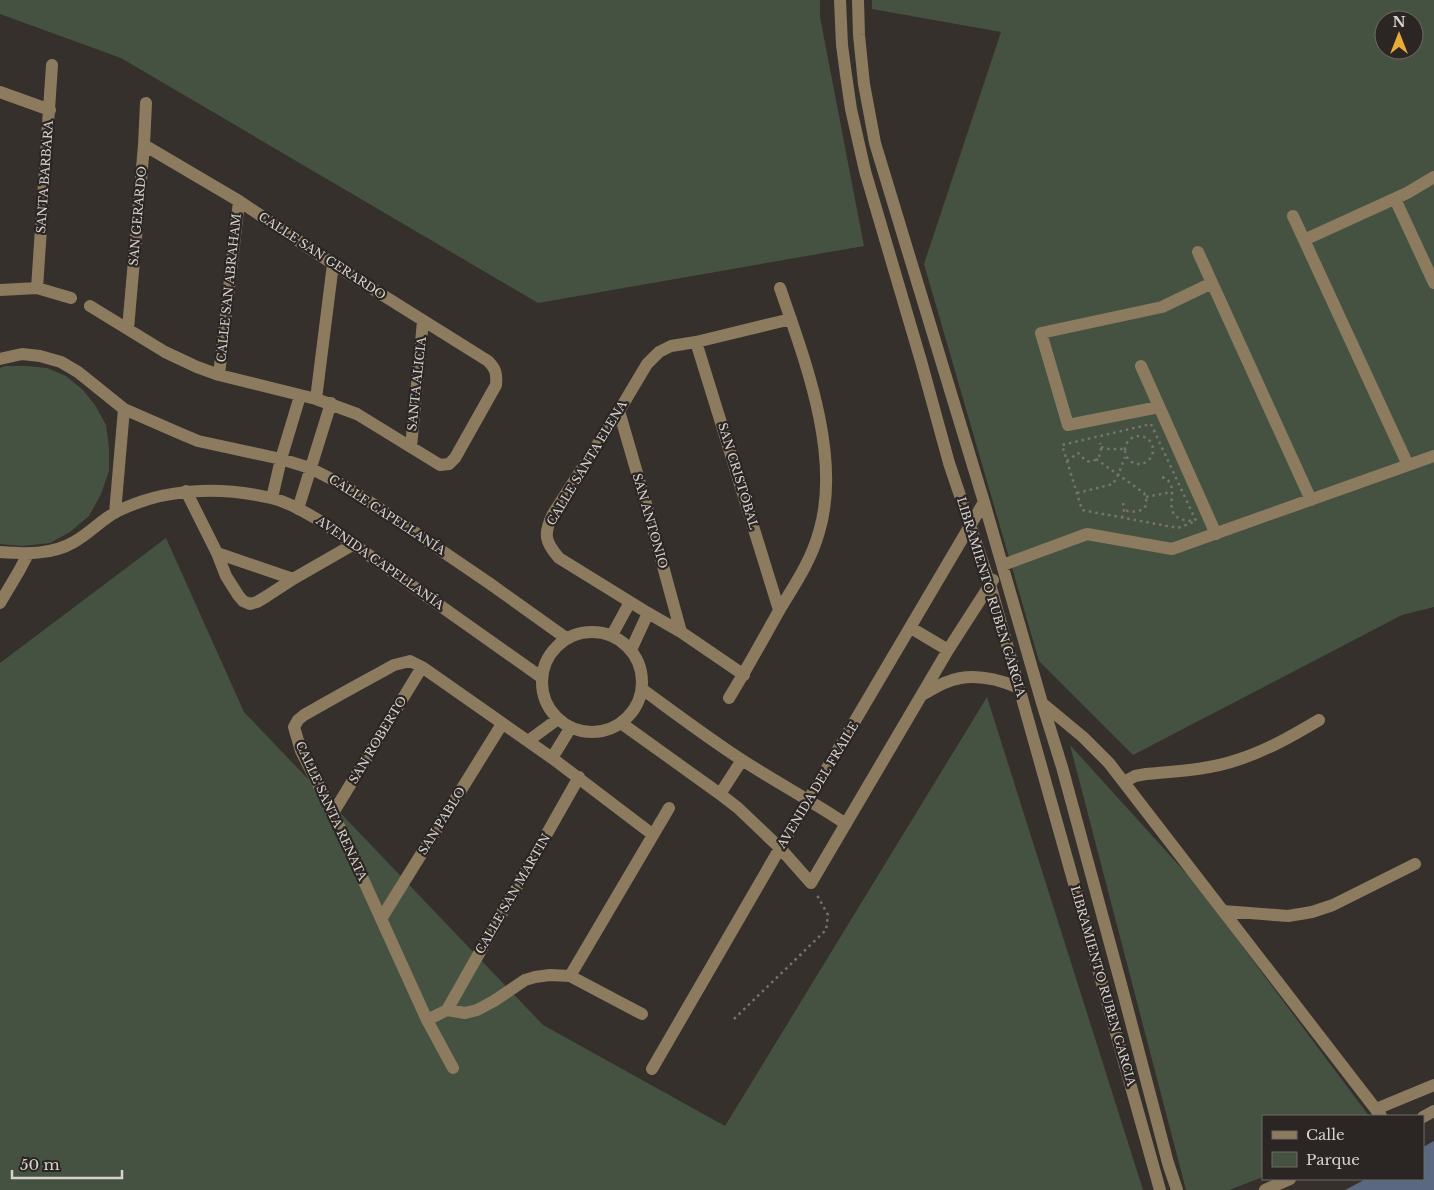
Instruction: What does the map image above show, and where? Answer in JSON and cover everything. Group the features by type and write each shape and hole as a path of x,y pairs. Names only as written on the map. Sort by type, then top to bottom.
{"street":[{"name":"LIBRAMIENTO RUBEN GARCIA","path":"840,0 842,45 846,75 865,171 949,463 990,584 1160,1190"},
{"name":"LIBRAMIENTO RUBEN GARCIA","path":"858,0 864,84 875,143 1062,767 1168,1163 1177,1190"},
{"name":"SANTA BARBARA","path":"37,288 52,65"},
{"path":"0,92 50,110"},
{"name":"SAN GERARDO","path":"128,329 146,103"},
{"name":"CALLE SAN GERARDO","path":"144,145 239,201 332,264 494,366 496,385 455,458 446,465 440,465 411,447"},
{"path":"1304,240 1395,199 1434,177"},
{"path":"1395,199 1434,283"},
{"name":"CALLE SAN ABRAHAM","path":"219,375 239,201"},
{"path":"1294,216 1408,465"},
{"path":"1198,252 1311,500"},
{"path":"316,399 332,264"},
{"path":"1159,408 1068,425 1041,333 1162,307 1212,283"},
{"path":"0,290 37,288 71,298"},
{"path":"729,698 807,564 820,532 824,508 827,475 823,437 814,396 780,288"},
{"path":"90,306 165,352 196,367 219,375 331,403 356,414 411,447"},
{"name":"CALLE SANTA ELENA","path":"744,675 681,632 559,558 547,541 546,531 553,514 647,364 659,352 671,346 696,342 791,319"},
{"name":"SANTA ALICIA","path":"411,447 423,321"},
{"name":"SAN CRISTÓBAL","path":"696,342 780,610"},
{"name":"CALLE CAPELLANÍA","path":"0,359 22,354 40,356 61,362 78,372 124,409 198,441 282,459 310,468 343,484 489,582 566,638"},
{"path":"1141,366 1216,534"},
{"path":"272,498 300,396"},
{"path":"298,509 331,403"},
{"path":"116,512 124,409"},
{"name":"SAN ANTONIO","path":"619,411 681,632"},
{"path":"620,723 738,808 780,848 811,883 948,650 1003,565 1087,534 1172,549 1434,456"},
{"path":"186,491 217,553 226,576 238,596 250,604 262,599 354,544"},
{"name":"AVENIDA CAPELLANÍA","path":"0,552 28,554 56,550 74,542 116,512 133,504 186,491 227,491 272,498 322,522 542,677"},
{"name":"AVENIDA DEL FRAILE","path":"652,1069 984,502"},
{"path":"217,553 293,579"},
{"path":"0,603 28,554"},
{"path":"612,635 630,602"},
{"path":"631,650 648,613"},
{"path":"911,628 948,650"},
{"path":"596,631 612,635 631,650 638,662 642,675 642,689 638,702 631,714 620,723 605,730 588,732 571,728 558,719 548,707 542,692 545,661 554,648 566,638 581,632 596,631"},
{"name":"CALLE SANTA RENATA","path":"453,1068 427,1020 333,813 301,751 294,727 298,720 335,697 394,665 410,661 422,667 579,777 652,834"},
{"name":"SAN ROBERTO","path":"333,813 422,667"},
{"path":"920,697 945,682 958,678 988,678 1019,688"},
{"path":"642,689 742,760 846,824"},
{"path":"1042,703 1090,743 1109,763 1378,1113 1434,1085"},
{"path":"528,741 558,719"},
{"path":"1124,782 1135,776 1213,766 1236,760 1273,747 1319,720"},
{"name":"SAN PABLO","path":"381,919 502,724"},
{"path":"552,758 571,728"},
{"path":"720,794 742,760"},
{"name":"CALLE SAN MARTIN","path":"447,1010 579,777"},
{"path":"570,976 669,808"},
{"path":"1223,911 1288,916 1312,912 1333,905 1415,864"},
{"path":"427,1020 447,1010 465,1013 477,1010 525,980 550,974 570,976 642,1014"},
{"path":"1265,1190 1288,1180"}],"path":[{"path":"1151,424 1196,521 1178,528 1082,510 1062,445 1151,424"},
{"path":"1137,436 1150,441 1153,450 1150,458 1143,464 1134,464 1125,455 1124,449 1128,440 1137,436"},
{"path":"1067,461 1078,453 1086,461 1090,462 1096,459 1101,452 1100,443"},
{"path":"1101,447 1124,449"},
{"path":"1077,493 1113,484 1125,455"},
{"path":"1096,459 1144,493 1146,497 1145,507 1141,510 1129,512 1124,510"},
{"path":"1162,477 1171,483 1170,502 1173,512 1182,519 1196,521"},
{"path":"1146,497 1172,492"},
{"path":"1122,518 1123,502"},
{"path":"734,1019 826,930 828,915 811,883"}],"green space":[{"path":"0,0 820,0 820,17 864,246 538,303 121,58 0,14"},
{"path":"872,0 1434,0 1434,607 1402,615 1133,755 1039,661 924,264 1001,32 872,9"},
{"path":"5,366 47,368 66,376 83,390 95,405 106,425 109,471 101,494 89,516 70,532 50,543 22,546 0,544 0,368"},
{"path":"166,538 244,712 543,1025 725,1126 987,697 1143,1190 0,1190 0,663"},
{"path":"1070,745 1195,883 1368,1115 1262,1115 1262,1177 1229,1190 1186,1190"}],"water":[{"path":"1434,1141 1434,1190 1345,1190 1364,1180 1424,1180 1424,1146"}]}
